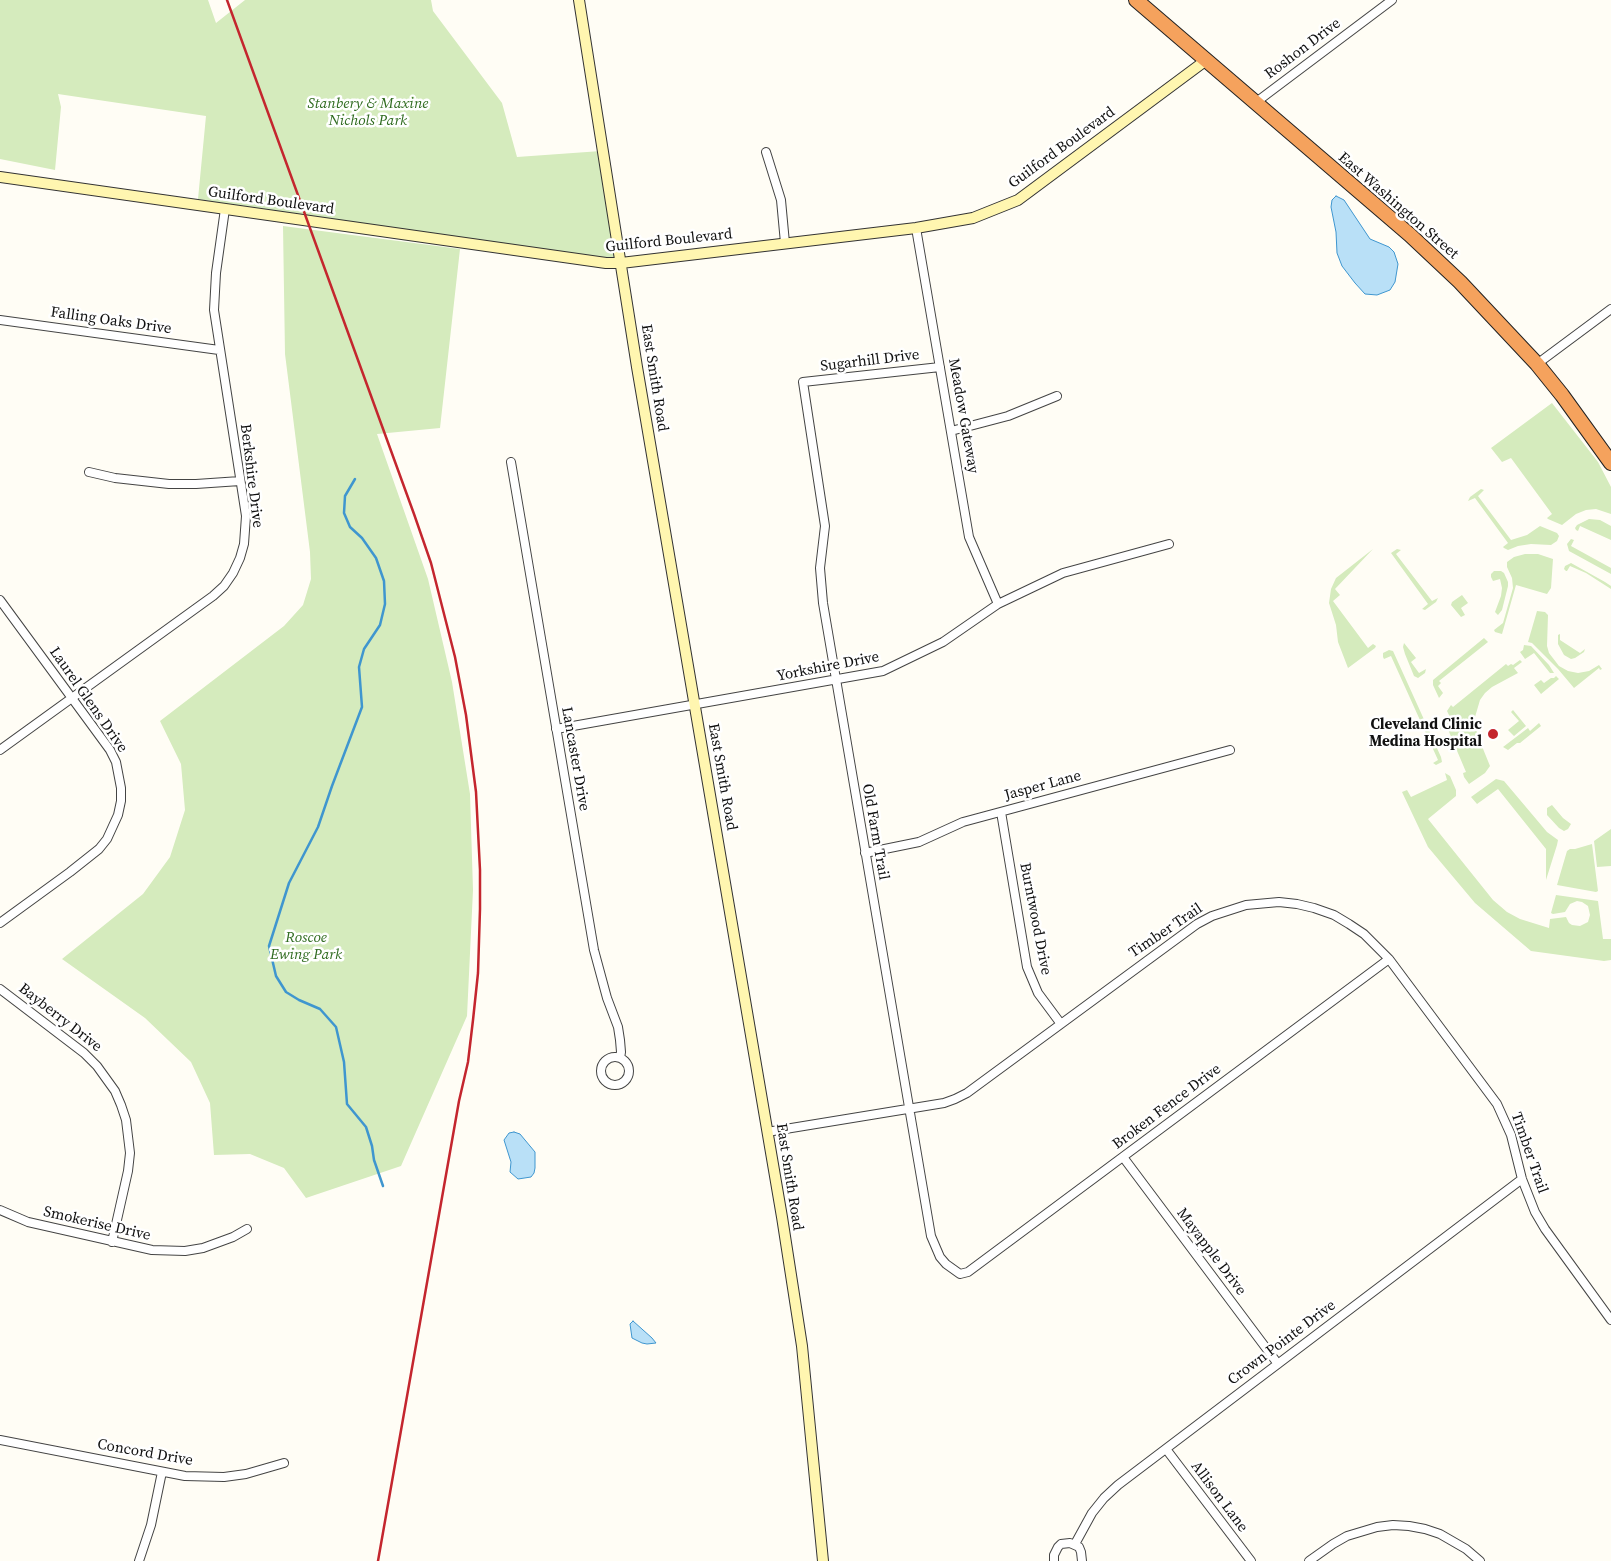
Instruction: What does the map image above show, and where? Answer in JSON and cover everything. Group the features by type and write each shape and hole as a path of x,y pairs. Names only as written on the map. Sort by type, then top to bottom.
{"highway":[{"name":"East Washington Street","path":"1136,0 1410,235 1460,282 1537,364 1611,463"}],"street":[{"name":"East Smith Road","path":"579,0 694,705 802,1346 823,1561"},
{"name":"Roshon Drive","path":"1254,103 1392,0"},
{"name":"Guilford Boulevard","path":"0,177 596,262 621,262 916,228 973,218 1018,200 1205,61"},
{"path":"766,152 781,200 785,244"},
{"name":"Berkshire Drive","path":"0,750 207,601 224,586 240,558 244,544 246,516 214,310 214,291 225,209"},
{"name":"Meadow Gateway","path":"916,228 969,537 998,604"},
{"path":"1537,364 1611,309"},
{"name":"Falling Oaks Drive","path":"0,320 219,350"},
{"name":"Sugarhill Drive","path":"803,382 940,367"},
{"name":"Old Farm Trail","path":"803,382 825,526 820,568 823,603 931,1236 940,1257 960,1274"},
{"path":"951,431 1008,416 1057,396"},
{"name":"Lancaster Drive","path":"511,462 594,950 618,1027 621,1046 620,1058"},
{"path":"89,472 115,478 169,484 240,481"},
{"name":"Yorkshire Drive","path":"556,729 883,672 943,642 998,604 1063,573 1169,544"},
{"name":"Laurel Glens Drive","path":"0,600 110,750 116,762 121,788 118,815 107,839 92,856 0,923"},
{"name":"Jasper Lane","path":"865,853 919,842 963,822 1230,750"},
{"name":"Burntwood Drive","path":"1001,812 1027,967 1038,992 1061,1024"},
{"name":"Timber Trail","path":"767,1132 944,1103 955,1099 967,1093 1197,924 1212,916 1246,905 1279,902 1297,904 1314,908 1349,924 1364,934 1389,959 1497,1104 1512,1135 1522,1178 1535,1212 1545,1229 1611,1320"},
{"name":"Broken Fence Drive","path":"960,1274 968,1272 1389,959"},
{"name":"Bayberry Drive","path":"0,989 84,1053 97,1066 115,1091 126,1120 130,1153 112,1242"},
{"name":"Mayapple Drive","path":"1123,1157 1278,1364"},
{"name":"Crown Pointe Drive","path":"1074,1544 1085,1524 1104,1498 1118,1485 1522,1178"},
{"name":"Smokerise Drive","path":"0,1210 28,1222 152,1250 185,1251 218,1243 247,1229"},
{"name":"Concord Drive","path":"0,1440 184,1476 224,1477 246,1474 284,1463"},
{"name":"Allison Lane","path":"1166,1448 1251,1561"},
{"path":"139,1561 151,1525 162,1472"},
{"path":"1309,1561 1347,1536 1377,1527 1393,1525 1417,1527 1440,1534 1466,1549 1480,1561"},
{"path":"1054,1561 1054,1555 1058,1547 1066,1543 1074,1544 1082,1552 1082,1561"}],"green space":[{"name":"Stanbery & Maxine Nichols Park","path":"0,0 208,0 216,23 245,0 431,0 433,11 502,103 517,157 601,151 618,261 365,227 198,199 206,116 58,94 61,107 55,170 0,159"},
{"name":"Roscoe Ewing Park","path":"283,226 460,249 440,428 377,434 428,579 452,682 470,794 473,890 467,1016 401,1166 306,1198 284,1168 250,1154 214,1155 210,1103 191,1062 145,1018 62,959 143,894 170,857 185,810 181,764 160,721 284,626 303,605 311,579 310,552 285,354"},
{"path":"1552,403 1598,462 1611,487 1611,514 1596,509 1586,510 1576,514 1562,525 1548,519 1552,514 1511,458 1502,462 1491,448"},
{"path":"1481,489 1484,490 1478,496 1511,540 1527,535 1540,526 1557,533 1559,536 1557,541 1551,545 1531,544 1508,550 1504,548 1508,543 1475,498 1468,501 1470,497"},
{"path":"1589,519 1600,520 1611,526 1611,540 1580,526 1578,531 1576,530 1577,525"},
{"path":"1571,539 1574,540 1571,546 1611,568 1611,574 1569,551 1567,544"},
{"path":"1373,549 1335,589 1340,595 1333,601 1368,648 1373,644 1376,646 1348,668 1338,642 1336,625 1329,603 1331,589 1336,578"},
{"path":"1397,549 1401,550 1396,554 1432,601 1438,598 1436,602 1425,610 1422,609 1428,604 1391,553"},
{"path":"1525,554 1538,554 1553,559 1551,588 1547,594 1516,585 1502,634 1495,632 1494,630 1503,623 1513,588 1507,562 1514,557"},
{"path":"1571,563 1605,582 1611,586 1611,589 1586,573 1570,566 1566,571 1564,569 1565,566"},
{"path":"1494,571 1504,573 1508,582 1502,610 1498,615 1495,612 1502,588 1500,579 1493,581 1491,577"},
{"path":"1462,595 1468,603 1461,608 1465,615 1461,617 1451,605 1452,602"},
{"path":"1537,611 1545,612 1548,615 1547,646 1549,653 1559,666 1568,671 1578,673 1589,671 1599,665 1602,669 1600,670 1599,668 1574,688 1532,643 1528,642"},
{"path":"1560,634 1560,640 1580,653 1585,649 1584,652 1571,659 1564,655 1558,644 1558,635"},
{"path":"1484,638 1488,642 1439,681 1441,683 1438,686 1443,693 1439,698 1433,685 1433,680"},
{"path":"1404,643 1416,658 1411,662 1419,673 1426,669 1425,673 1418,678 1414,676 1405,654"},
{"path":"1524,645 1531,646 1554,673 1550,673 1534,653 1525,659 1520,652 1523,650"},
{"path":"1389,650 1393,651 1441,757 1442,762 1436,765 1433,763 1438,760 1391,656 1384,659 1383,657 1383,653"},
{"path":"1520,660 1522,662 1514,668 1518,673 1492,687 1480,700 1475,717 1477,734 1490,766 1485,773 1469,784 1464,777 1463,773 1466,772 1447,727 1439,730 1435,719 1437,718 1443,724 1450,717 1447,711 1451,705 1453,707 1506,664 1508,666 1513,665"},
{"path":"1556,676 1559,679 1541,694 1534,685 1541,680 1544,683"},
{"path":"1513,710 1526,726 1514,736 1508,730 1519,721 1511,712"},
{"path":"1539,723 1541,726 1520,743 1517,743 1508,750 1503,747 1528,728 1530,731"},
{"path":"1445,773 1450,776 1456,790 1456,796 1428,819 1493,900 1507,912 1520,919 1549,928 1550,919 1566,917 1572,925 1580,926 1588,922 1590,915 1588,906 1577,901 1570,904 1565,912 1551,913 1556,895 1598,901 1603,939 1611,939 1611,960 1604,961 1531,951 1475,903 1428,847 1402,792 1407,790 1411,797 1447,780"},
{"path":"1496,779 1504,781 1547,832 1558,840 1546,880 1546,849 1498,789 1477,804 1471,797"},
{"path":"1552,805 1571,824 1568,829 1564,831 1559,828 1547,815 1547,808"},
{"path":"1611,829 1611,866 1597,867 1594,841"},
{"path":"1592,844 1598,891 1557,885 1567,851"}],"water":[{"path":"1336,196 1344,200 1370,239 1389,247 1394,252 1398,264 1395,282 1390,290 1377,295 1365,294 1342,266 1337,253 1336,232 1331,207 1332,200"},
{"path":"509,1133 520,1134 535,1152 535,1168 531,1177 518,1179 510,1172 511,1162 504,1140"},
{"path":"633,1321 656,1343 642,1343 632,1338 630,1324"}],"waterway":[{"path":"355,479 345,496 344,513 350,527 362,538 376,558 384,581 385,604 380,625 364,649 359,667 362,707 318,827 289,883 269,946 276,976 286,992 320,1009 336,1027 344,1062 347,1104 366,1127 383,1186"}],"railway":[{"path":"227,0 431,563 455,657 466,715 476,792 480,909 478,973 468,1062 459,1101 378,1561"}],"place":[{"name":"Cleveland Clinic Medina Hospital","path":"1493,734"}]}
